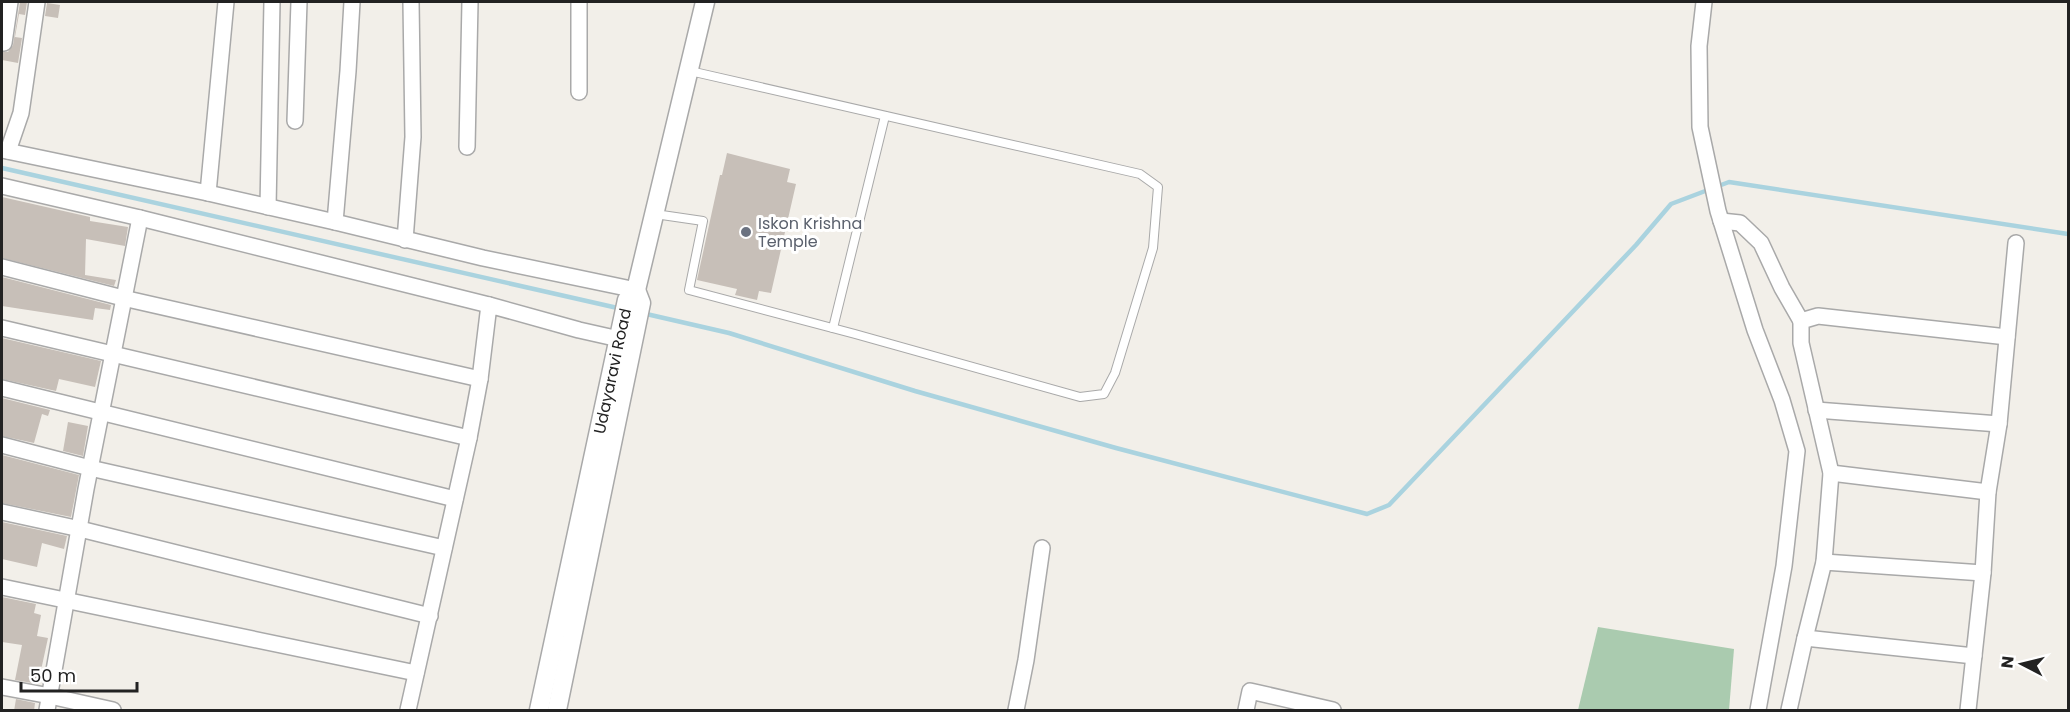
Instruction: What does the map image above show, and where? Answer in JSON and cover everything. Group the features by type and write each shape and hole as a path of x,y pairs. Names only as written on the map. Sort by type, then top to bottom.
{"street":[{"path":"4,43 10,2"},
{"path":"37,2 21,113 5,150 335,222 635,298"},
{"path":"208,193 226,2"},
{"path":"268,207 272,2"},
{"path":"295,121 299,2"},
{"path":"335,222 352,2"},
{"path":"405,240 413,137 411,2"},
{"path":"467,147 470,2"},
{"path":"579,2 579,92"},
{"name":"Udayaravi Road","path":"539,711 624,337 705,2"},
{"path":"1704,2 1699,46 1700,127 1719,216 1755,330 1782,400 1797,451 1784,566 1758,711"},
{"path":"2,186 489,305 579,330 624,337 556,711"},
{"path":"1719,216 1740,223 1761,243 1782,288 1801,321 1801,342 1831,473 1824,562 1804,638 1789,711"},
{"path":"48,703 90,468 140,218"},
{"path":"1968,711 1983,573 1988,492 1999,424 2016,243"},
{"path":"2,267 123,298 480,379"},
{"path":"408,711 469,438 480,379 489,305"},
{"path":"1801,321 1818,316 2007,337"},
{"path":"2,328 469,438"},
{"path":"2,388 455,499"},
{"path":"1816,410 1999,424"},
{"path":"2,445 90,468 444,549"},
{"path":"1831,473 1988,492"},
{"path":"2,512 80,529 430,616"},
{"path":"1016,711 1026,660 1042,548"},
{"path":"1824,562 1983,573"},
{"path":"2,587 416,673"},
{"path":"1804,638 1974,656"},
{"path":"2,687 48,703 113,711"},
{"path":"1246,711 1250,691 1333,711"}],"lane":[{"path":"654,214 703,221 689,290 1080,397 1104,393 1115,373 1153,248 1158,187 1140,174 688,71"},
{"path":"833,328 885,116"}],"green space":[{"path":"1598,627 1734,649 1729,710 1578,710"}],"building":[{"path":"20,2 27,2 25,15 19,14 15,37 22,38 18,63 2,60 2,52 8,52 13,45"},
{"path":"47,3 60,5 58,18 45,16"},
{"name":"Iskon Krishna Temple","path":"727,153 790,169 787,182 796,184 771,293 759,291 757,300 735,295 737,289 697,280"},
{"path":"2,197 90,217 90,221 128,227 125,246 86,239 85,275 116,280 114,286 2,258"},
{"path":"2,277 111,305 110,310 95,308 93,320 2,306"},
{"path":"2,338 101,361 95,387 59,379 56,391 2,379"},
{"path":"2,398 50,410 48,416 42,414 34,443 2,436"},
{"path":"68,422 88,426 83,456 63,451"},
{"path":"2,455 79,475 71,517 2,503"},
{"path":"2,522 67,536 64,549 42,543 37,567 2,559"},
{"path":"2,597 36,604 34,613 41,615 37,636 48,638 38,684 15,680 22,645 2,642"},
{"path":"16,699 35,703 34,711 14,711"}],"waterway":[{"path":"2,168 622,309"},
{"path":"642,313 729,333 915,391 1116,448 1367,514 1389,505 1636,245 1671,204 1729,182 2068,234"}],"place":[{"name":"Iskon Krishna Temple","path":"746,232"}]}
